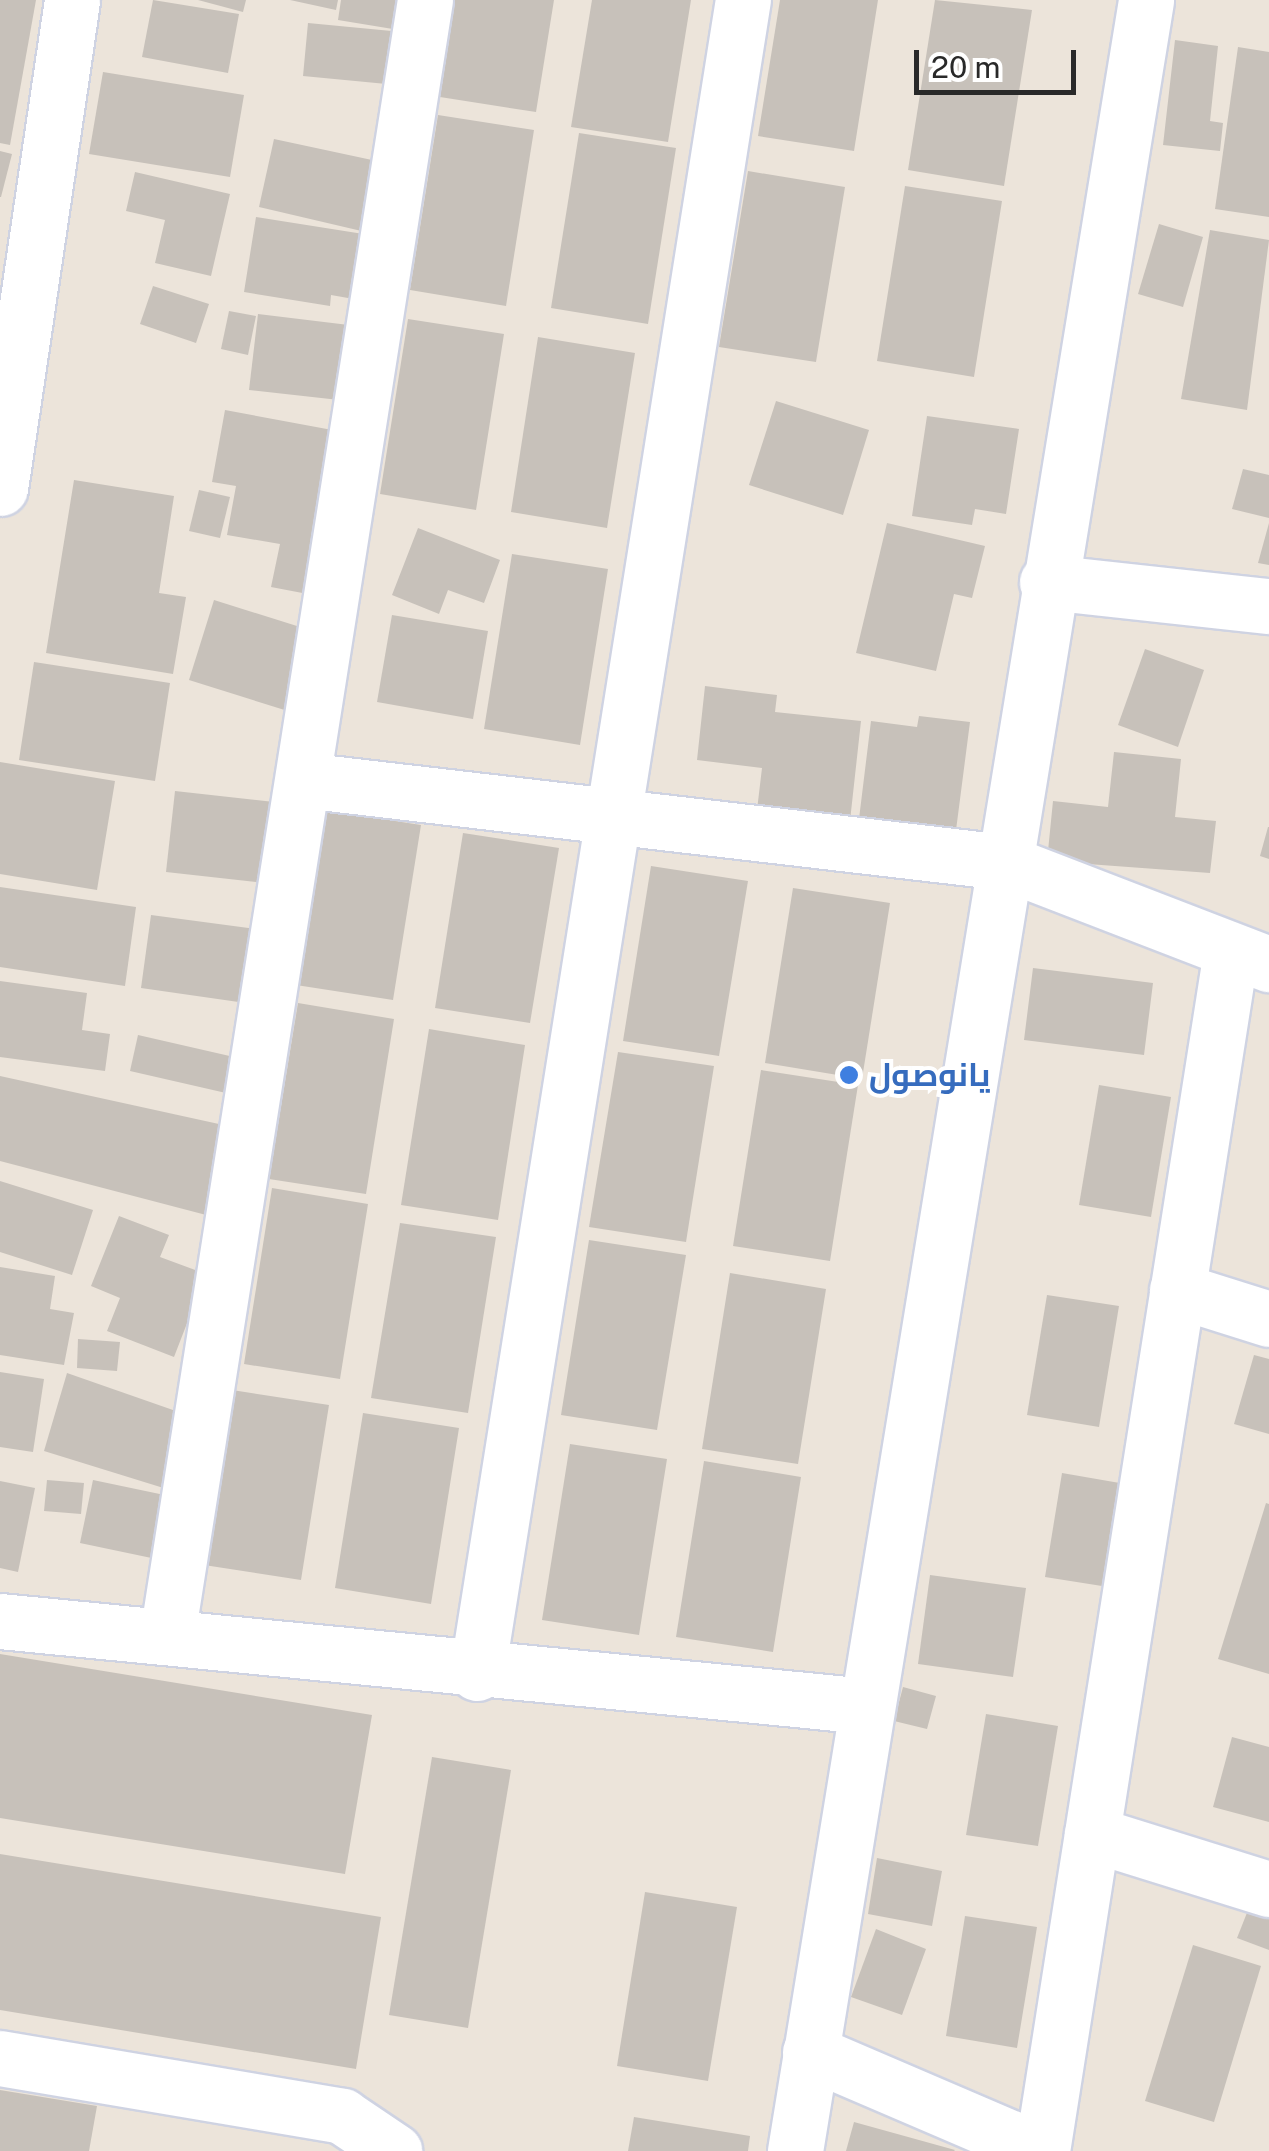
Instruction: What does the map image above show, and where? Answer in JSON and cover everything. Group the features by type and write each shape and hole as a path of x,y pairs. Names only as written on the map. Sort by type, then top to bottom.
{"street":[{"path":"0,488 72,0"},
{"path":"166,1636 425,0"},
{"path":"477,1672 743,0"},
{"path":"796,2151 1047,582 1146,0"},
{"path":"1047,582 1269,606"},
{"path":"303,780 1004,862 1250,957 1177,1290 1041,2151 810,2052"},
{"path":"1177,1290 1269,1319"},
{"path":"0,1621 477,1672 867,1706"},
{"path":"1092,1834 1269,1889"},
{"path":"0,2058 342,2116 394,2151"}],"building":[{"path":"0,0 36,0 10,145 0,143"},
{"path":"153,0 239,14 228,73 142,57"},
{"path":"198,0 246,0 243,12"},
{"path":"290,0 338,0 336,10"},
{"path":"341,0 410,0 405,31 338,20"},
{"path":"455,0 554,0 536,112 440,97"},
{"path":"592,0 691,0 668,142 571,127"},
{"path":"780,0 878,0 854,151 758,136"},
{"path":"935,0 1032,10 1004,186 908,170"},
{"path":"308,23 402,32 397,85 303,76"},
{"path":"1175,40 1218,46 1210,121 1223,123 1220,151 1163,145"},
{"path":"1238,47 1269,52 1269,217 1215,209"},
{"path":"103,72 244,95 230,177 89,154"},
{"path":"438,115 534,130 506,306 410,290"},
{"path":"579,133 676,148 648,324 551,308"},
{"path":"274,139 386,163 370,233 259,207"},
{"path":"0,151 12,154 1,197 0,197"},
{"path":"748,171 845,187 816,362 719,347"},
{"path":"135,172 230,194 211,276 155,263 165,220 126,211"},
{"path":"905,186 1002,201 974,377 877,361"},
{"path":"256,217 376,236 365,301 331,295 330,306 244,292"},
{"path":"1159,224 1203,237 1183,307 1138,294"},
{"path":"1210,230 1269,240 1247,410 1181,399"},
{"path":"153,286 209,304 196,343 140,324"},
{"path":"229,311 256,316 248,355 221,349"},
{"path":"258,314 357,326 348,401 249,390"},
{"path":"408,319 504,334 476,510 380,494"},
{"path":"538,337 635,353 607,528 511,512"},
{"path":"776,401 869,430 843,515 749,485"},
{"path":"225,410 343,432 313,595 271,587 280,544 227,535 236,486 212,482"},
{"path":"927,416 1019,429 1006,514 975,509 972,525 912,516"},
{"path":"1243,469 1269,475 1269,518 1232,509"},
{"path":"74,480 174,496 159,593 186,597 173,674 46,653"},
{"path":"199,490 230,497 220,538 189,531"},
{"path":"887,523 985,546 972,598 954,594 936,671 856,653"},
{"path":"1269,523 1269,565 1258,563"},
{"path":"418,528 500,560 484,603 448,590 439,614 392,595"},
{"path":"512,554 608,569 580,745 484,729"},
{"path":"214,600 316,632 291,712 189,680"},
{"path":"392,615 488,631 473,719 377,702"},
{"path":"1145,649 1204,670 1178,747 1118,725"},
{"path":"34,662 170,683 155,781 19,760"},
{"path":"705,686 777,695 775,712 861,721 850,821 757,810 762,768 697,760"},
{"path":"919,716 970,722 955,838 858,827 871,721 917,727"},
{"path":"1114,752 1181,759 1175,817 1216,821 1210,873 1047,861 1053,801 1108,807"},
{"path":"0,762 115,781 97,890 0,874"},
{"path":"175,791 274,802 265,883 166,872"},
{"path":"324,810 421,825 393,1000 296,985"},
{"path":"1269,827 1269,859 1260,856"},
{"path":"463,833 559,848 530,1023 435,1008"},
{"path":"651,866 748,881 719,1056 623,1041"},
{"path":"0,887 136,907 125,986 0,967"},
{"path":"793,888 890,903 862,1079 765,1063"},
{"path":"151,915 270,931 260,1005 141,988"},
{"path":"1033,968 1153,983 1144,1055 1024,1040"},
{"path":"0,981 87,993 82,1030 110,1034 105,1071 0,1057"},
{"path":"298,1003 394,1019 366,1194 269,1179"},
{"path":"429,1029 525,1045 498,1220 401,1205"},
{"path":"138,1035 234,1057 226,1093 130,1071"},
{"path":"618,1052 714,1066 686,1242 589,1227"},
{"path":"761,1070 858,1085 830,1261 733,1246"},
{"path":"0,1076 228,1126 210,1216 0,1161"},
{"path":"1099,1085 1171,1097 1151,1217 1079,1205"},
{"path":"0,1181 93,1210 72,1275 0,1252"},
{"path":"272,1188 368,1204 340,1379 244,1364"},
{"path":"119,1216 169,1235 160,1257 206,1274 174,1357 107,1331 120,1298 91,1286"},
{"path":"400,1223 496,1237 468,1413 371,1398"},
{"path":"589,1240 686,1255 657,1430 561,1415"},
{"path":"0,1267 55,1276 50,1309 74,1313 64,1365 0,1355"},
{"path":"730,1273 826,1289 798,1464 702,1449"},
{"path":"1047,1295 1119,1306 1099,1427 1027,1415"},
{"path":"78,1339 120,1342 117,1371 77,1368"},
{"path":"1254,1355 1269,1359 1269,1434 1234,1424"},
{"path":"0,1372 44,1379 33,1452 0,1447"},
{"path":"67,1373 193,1417 170,1490 44,1451"},
{"path":"232,1390 329,1405 301,1580 204,1565"},
{"path":"363,1413 459,1428 431,1604 335,1588"},
{"path":"570,1444 667,1459 639,1635 542,1620"},
{"path":"704,1461 801,1477 773,1652 676,1637"},
{"path":"1062,1473 1137,1486 1121,1589 1045,1577"},
{"path":"47,1480 84,1483 81,1514 44,1511"},
{"path":"93,1480 174,1497 161,1560 80,1543"},
{"path":"0,1481 35,1488 18,1572 0,1568"},
{"path":"1266,1503 1269,1504 1269,1674 1218,1659"},
{"path":"930,1575 1026,1588 1013,1677 918,1664"},
{"path":"0,1654 372,1715 345,1874 0,1818"},
{"path":"903,1687 936,1696 927,1729 894,1721"},
{"path":"986,1714 1058,1726 1038,1846 966,1835"},
{"path":"1232,1737 1269,1747 1269,1822 1213,1807"},
{"path":"432,1757 511,1770 468,2028 389,2015"},
{"path":"0,1854 381,1917 356,2069 0,2010"},
{"path":"877,1858 942,1871 932,1926 868,1914"},
{"path":"645,1892 737,1907 708,2081 617,2066"},
{"path":"1254,1895 1269,1901 1269,1950 1237,1938"},
{"path":"965,1916 1037,1927 1017,2048 946,2036"},
{"path":"876,1929 926,1949 902,2015 851,1997"},
{"path":"1193,1945 1261,1966 1214,2122 1145,2101"},
{"path":"0,2090 97,2106 89,2151 0,2151"},
{"path":"634,2117 750,2136 748,2151 628,2151"},
{"path":"854,2122 955,2150 846,2151"}],"place":[{"name":"يانوصول","path":"849,1075"}]}
